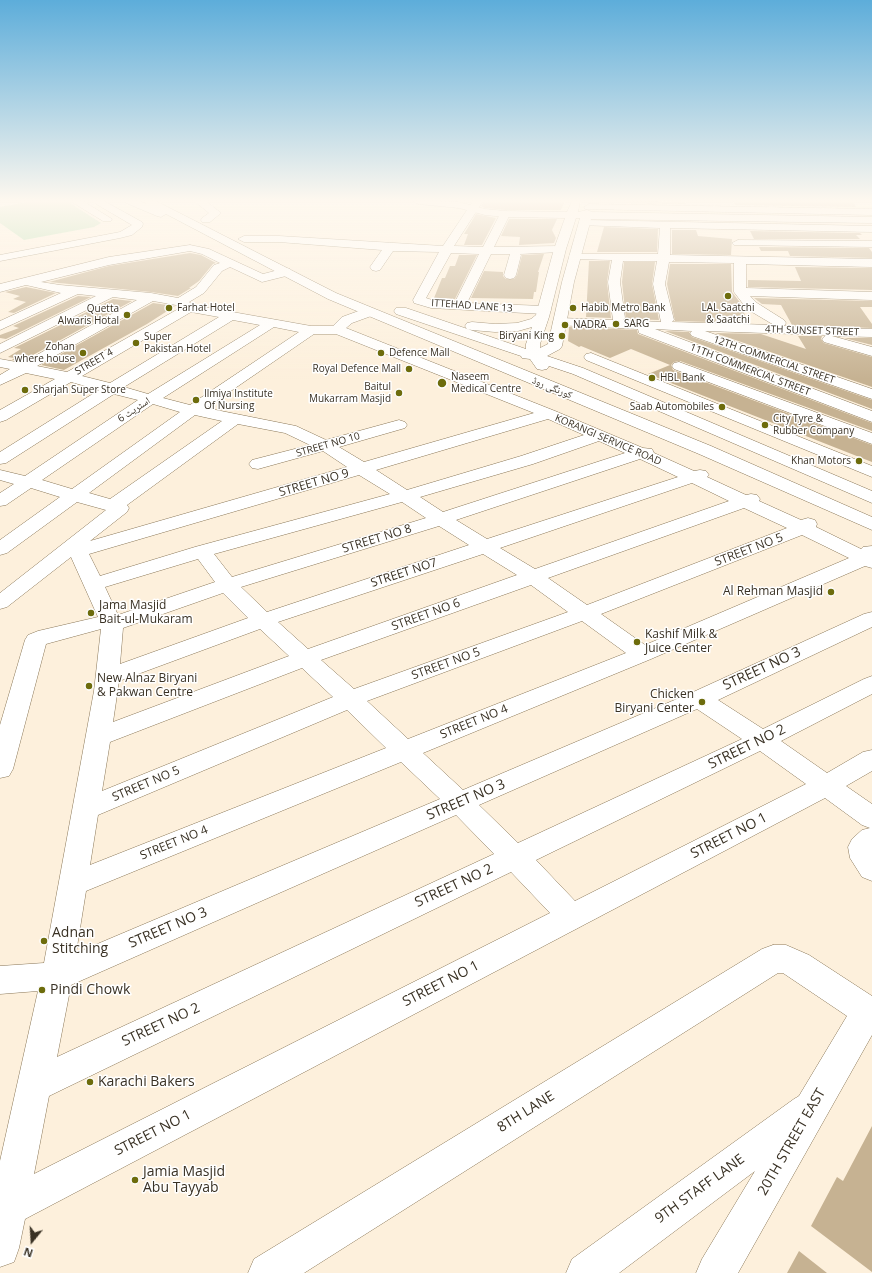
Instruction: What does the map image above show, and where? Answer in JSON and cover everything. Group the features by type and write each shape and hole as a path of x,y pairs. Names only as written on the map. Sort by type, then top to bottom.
{"street":[{"path":"0,293 30,283 114,260"},
{"path":"0,326 76,290 123,260"},
{"path":"225,260 262,278 286,272"},
{"name":"کورنگی روڈ","path":"265,260 332,296 705,450 872,524"},
{"path":"282,260 389,307 534,349 578,371 872,498"},
{"path":"376,267 381,260"},
{"name":"ITTEHAD LANE 13","path":"441,260 420,300 431,304 543,314"},
{"path":"459,306 481,260"},
{"path":"510,275 514,260"},
{"path":"557,260 534,349 543,367 557,377 652,417 705,450"},
{"path":"426,336 459,342 500,355 534,349 542,354 556,342 574,260"},
{"path":"621,260 614,282 623,321"},
{"path":"663,260 659,284 678,323"},
{"path":"731,260 872,274"},
{"path":"740,261 766,260"},
{"path":"740,261 872,262"},
{"path":"740,261 740,292 752,306 776,325"},
{"name":"STREET 4","path":"0,417 184,305 200,290 218,268 230,263"},
{"path":"0,288 30,283"},
{"path":"18,296 30,283"},
{"name":"KORANGI SERVICE ROAD","path":"30,283 110,294 151,297 272,323 312,330 338,330 549,414 597,436 641,453"},
{"path":"740,292 872,296"},
{"path":"0,349 110,294"},
{"path":"0,381 151,297"},
{"path":"389,307 448,322 487,328 518,327 536,322 543,314"},
{"path":"338,330 339,327 347,320 369,312"},
{"path":"0,459 232,315"},
{"name":"4TH SUNSET STREET","path":"560,319 776,325 872,333"},
{"name":"11TH COMMERCIAL STREET","path":"623,321 872,417"},
{"name":"اسٹریٹ 6","path":"0,502 150,399 272,323"},
{"name":"12TH COMMERCIAL STREET","path":"678,323 781,362 872,394"},
{"name":"4TH SUNSET STREET","path":"805,328 872,326"},
{"path":"805,328 872,352"},
{"path":"0,549 73,494 192,410 312,330"},
{"path":"556,342 578,371"},
{"path":"591,357 872,472"},
{"path":"697,400 731,386 781,362"},
{"path":"0,363 68,377 192,410 290,429 326,446 533,577 643,654"},
{"path":"679,366 872,440"},
{"name":"STREET NO 9","path":"77,547 362,469 549,414"},
{"path":"113,506 236,418"},
{"name":"STREET NO 10","path":"258,464 399,425"},
{"path":"94,584 202,551 405,496 527,460 597,436"},
{"path":"641,453 662,455 698,476 870,556"},
{"name":"STREET NO 8","path":"0,769 36,640 46,636 112,622 441,519 641,453"},
{"path":"0,475 120,508 77,547 0,603"},
{"name":"STREET NO7","path":"108,676 263,620 698,476"},
{"name":"STREET NO 6","path":"98,737 305,658 750,499"},
{"name":"STREET NO 5","path":"86,809 350,699 585,613 806,526"},
{"path":"0,1248 57,976 108,676 112,622 77,547"},
{"path":"202,551 227,585 459,802 515,857 572,917"},
{"name":"STREET NO 4","path":"73,884 643,654 870,556"},
{"name":"STREET NO 3","path":"0,980 57,976 698,699 872,619"},
{"name":"STREET NO 2","path":"35,1085 762,740 872,684"},
{"path":"698,699 762,740 872,818"},
{"name":"STREET NO 1","path":"9,1207 826,786 872,759"},
{"path":"872,838 862,847 864,858 872,869"},
{"name":"8TH LANE","path":"268,1273 773,959 786,959 798,965 870,1012"},
{"name":"20TH STREET EAST","path":"716,1273 870,1012"},
{"name":"9TH STAFF LANE","path":"586,1273 814,1106"}],"building":[{"path":"144,260 211,260 216,263 213,264 199,281 189,288 191,288 178,296 49,282 109,266"},
{"path":"457,260 474,260 455,299 434,298 442,278 445,278 450,266 455,266"},
{"path":"521,260 542,260 538,272 536,292 534,292 533,299 471,298 484,271 503,272 503,276 506,279 514,279 517,275"},
{"path":"589,261 610,261 607,282 611,318 586,317"},
{"path":"624,262 655,262 652,284 659,320 626,319 622,282"},
{"path":"670,264 731,264 732,292 742,305 747,323 675,321 667,284"},
{"path":"795,267 872,268 872,290 748,287 748,280 801,281"},
{"path":"26,287 56,293 14,313 8,312 26,302 13,299 20,296 5,292"},
{"path":"78,296 91,297 6,339 0,338 0,335 19,328 13,326"},
{"path":"754,298 872,301 872,307 860,307 872,324 872,328 792,325 781,305 762,304"},
{"path":"113,299 132,301 22,361 12,360 14,358 8,357 21,349 14,348"},
{"path":"153,303 175,306 147,324 64,370 41,365"},
{"path":"569,327 637,330 638,334 872,423 872,431 680,361 674,362 671,365 673,370 872,445 872,462 648,374 670,365 631,349 610,358 581,346 579,347 568,341"},
{"path":"665,331 689,332 692,337 872,400 872,409"},
{"path":"715,333 761,334 806,349 798,336 822,336 821,339 824,343 872,357 872,387"},
{"path":"844,338 872,338 872,345"},
{"path":"872,1126 872,1272 811,1226 837,1177 843,1181"},
{"path":"799,1251 827,1273 787,1273"}],"place":[{"name":"LAL Saatchi & Saatchi","path":"728,296"},
{"name":"Farhat Hotel","path":"169,308"},
{"name":"Habib Metro Bank","path":"573,308"},
{"name":"Quetta Alwaris Hotal","path":"127,315"},
{"name":"SARG","path":"616,324"},
{"name":"NADRA","path":"565,325"},
{"name":"Biryani King","path":"562,336"},
{"name":"Super Pakistan Hotel","path":"136,343"},
{"name":"Zohan where house","path":"83,353"},
{"name":"Defence Mall","path":"381,353"},
{"name":"Royal Defence Mall","path":"409,369"},
{"name":"HBL Bank","path":"652,378"},
{"name":"Naseem Medical Centre","path":"442,383"},
{"name":"Sharjah Super Store","path":"25,390"},
{"name":"Baitul Mukarram Masjid","path":"399,393"},
{"name":"Ilmiya Institute Of Nursing","path":"196,400"},
{"name":"Saab Automobiles","path":"722,407"},
{"name":"City Tyre & Rubber Company","path":"765,425"},
{"name":"Khan Motors","path":"859,461"},
{"name":"Al Rehman Masjid","path":"831,592"},
{"name":"Jama Masjid Bait-ul-Mukaram","path":"91,613"},
{"name":"Kashif Milk & Juice Center","path":"637,642"},
{"name":"New Alnaz Biryani & Pakwan Centre","path":"89,686"},
{"name":"Chicken Biryani Center","path":"702,702"},
{"name":"Adnan Stitching","path":"44,941"},
{"name":"Pindi Chowk","path":"42,990"},
{"name":"Karachi Bakers","path":"90,1082"},
{"name":"Jamia Masjid Abu Tayyab","path":"135,1180"}]}
